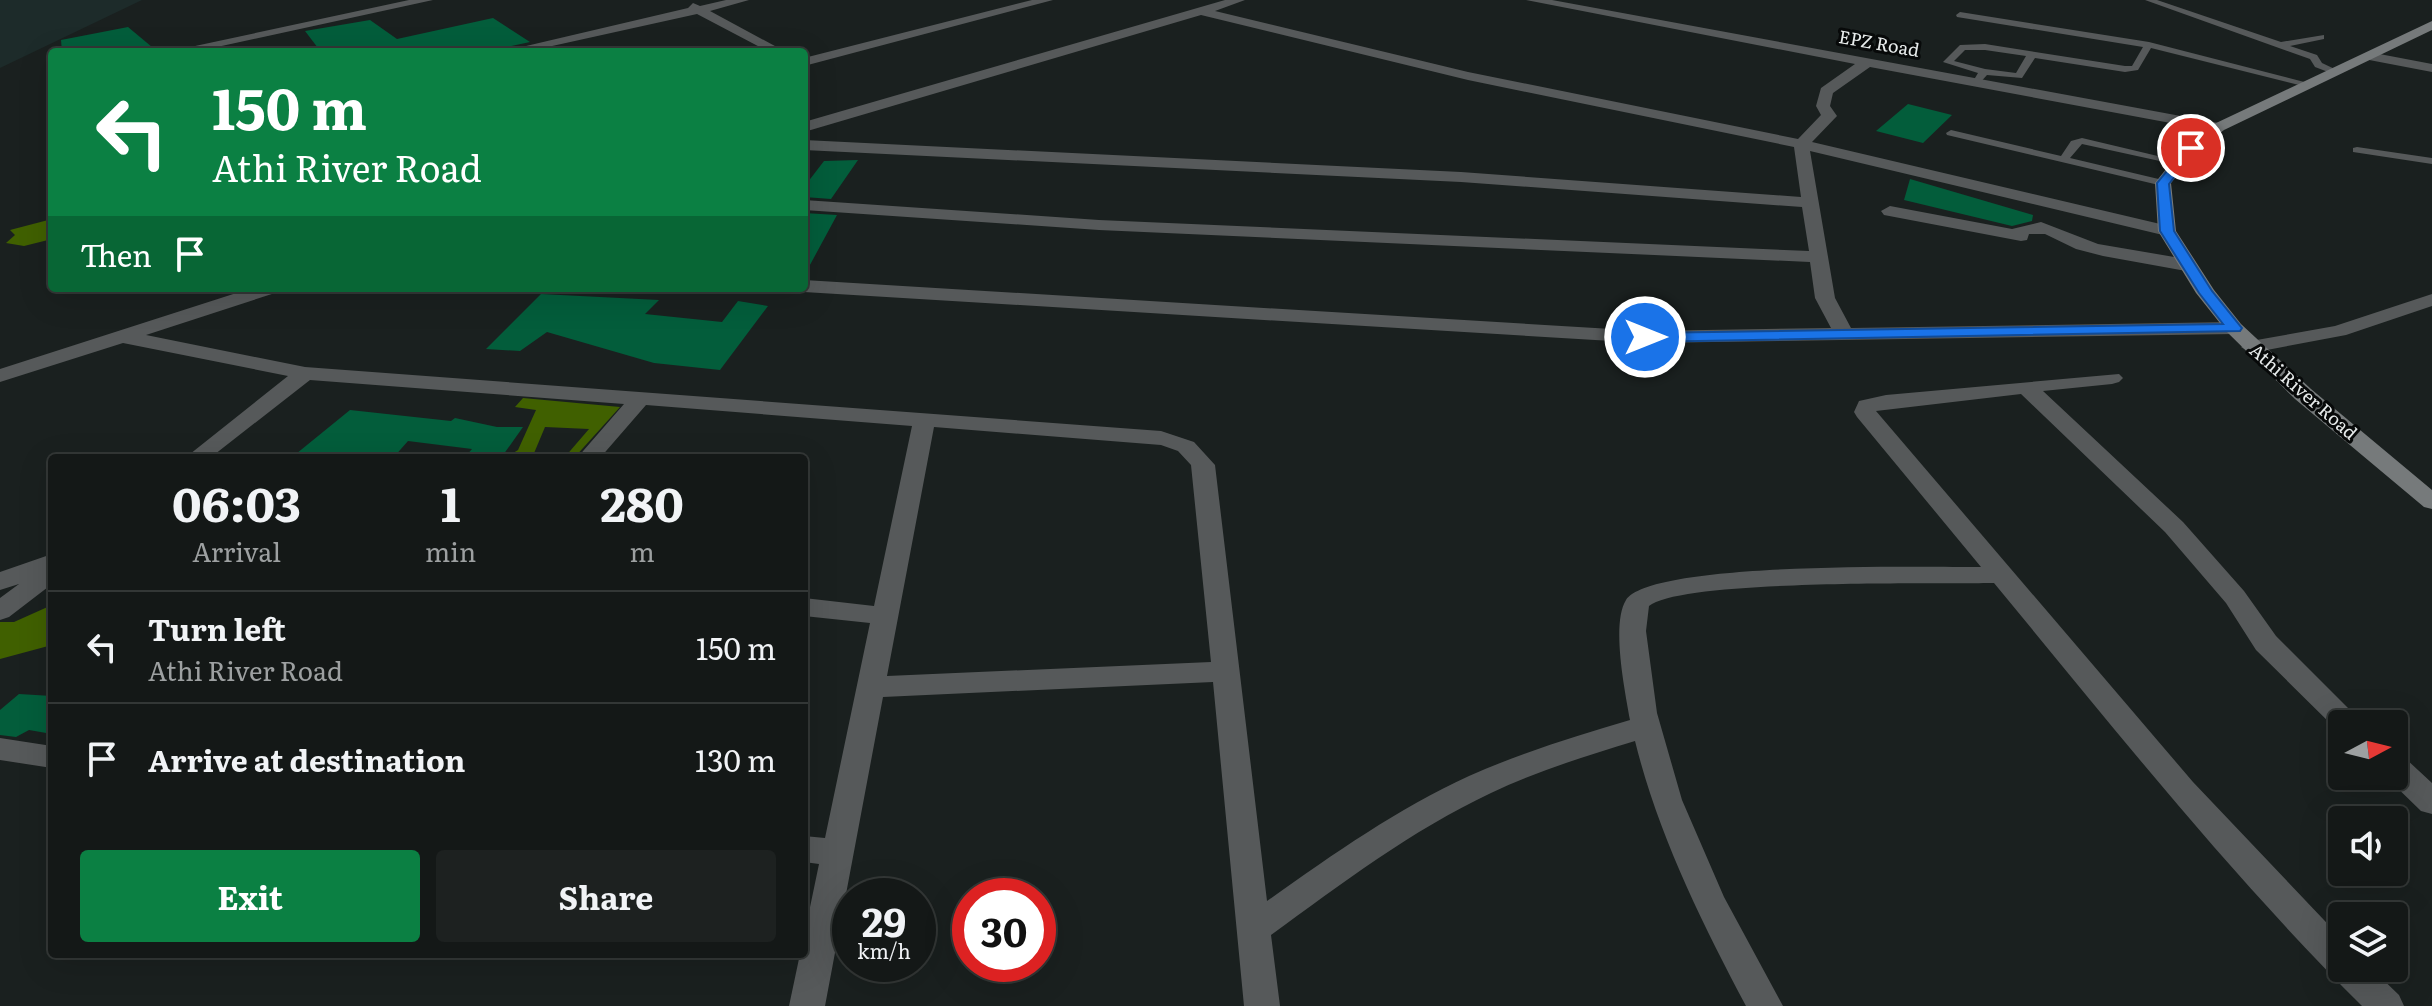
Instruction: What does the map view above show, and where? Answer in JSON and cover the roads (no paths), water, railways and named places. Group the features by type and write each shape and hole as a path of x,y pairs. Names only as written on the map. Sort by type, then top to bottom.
{"main road":[{"path":"2163,183 2178,162 2219,127 2432,25"},
{"name":"Athi River Road","path":"2163,183 2167,231 2186,265 2234,328 2251,347 2432,502"}],"street":[{"path":"193,48 427,0"},
{"path":"680,0 771,48"},
{"path":"525,48 743,0"},
{"path":"808,61 1047,0"},
{"path":"808,126 1239,0"},
{"name":"EPZ Road","path":"1532,0 1568,3 1867,62 1980,77 2219,127"},
{"path":"1199,11 1468,76 1801,144 2167,231"},
{"path":"2369,56 2432,68"},
{"path":"1801,144 1829,116 1823,106 1826,91 1867,62"},
{"path":"1801,144 1825,298 1845,335"},
{"path":"808,147 909,148 1461,177 1812,203"},
{"path":"808,205 1099,225 1819,257"},
{"path":"1890,211 2021,236 2020,231 2027,229 2053,231 2066,234 2089,248 2186,265"},
{"path":"808,286 1600,336 2234,328"},
{"path":"0,376 258,292"},
{"path":"2251,347 2339,331 2430,303"},
{"path":"121,336 305,373 1161,438 1197,453 1203,465 1262,1006"},
{"path":"201,454 305,373"},
{"path":"2112,378 1886,401 1867,406 1865,412 1998,575 2182,790 2328,948"},
{"path":"2027,388 2174,527 2235,597 2266,643 2335,710"},
{"path":"592,454 640,399"},
{"path":"807,1006 924,422"},
{"path":"0,581 48,563"},
{"path":"0,611 48,574"},
{"path":"1765,1006 1673,818 1646,726 1633,635 1634,617 1643,596 1657,590 1744,581 1998,575"},
{"path":"808,607 885,616"},
{"path":"871,687 1226,671"},
{"path":"1254,929 1340,867 1449,801 1513,770 1646,726"},
{"path":"0,749 48,756"},
{"path":"2408,779 2432,802"},
{"path":"808,849 838,853"},
{"path":"2361,982 2386,1006"}],"lane":[{"path":"2151,0 2314,57 2318,65 2336,72"},
{"path":"1960,15 2149,45 2307,84"},
{"path":"2279,45 2321,37"},
{"path":"2032,54 2019,76 1980,77 1948,62 1969,46 2032,54 2131,69 2135,68 2149,45"},
{"path":"1951,133 2163,183"},
{"path":"2063,160 2075,143 2082,141 2178,162"},
{"path":"2357,150 2432,161"}]}
